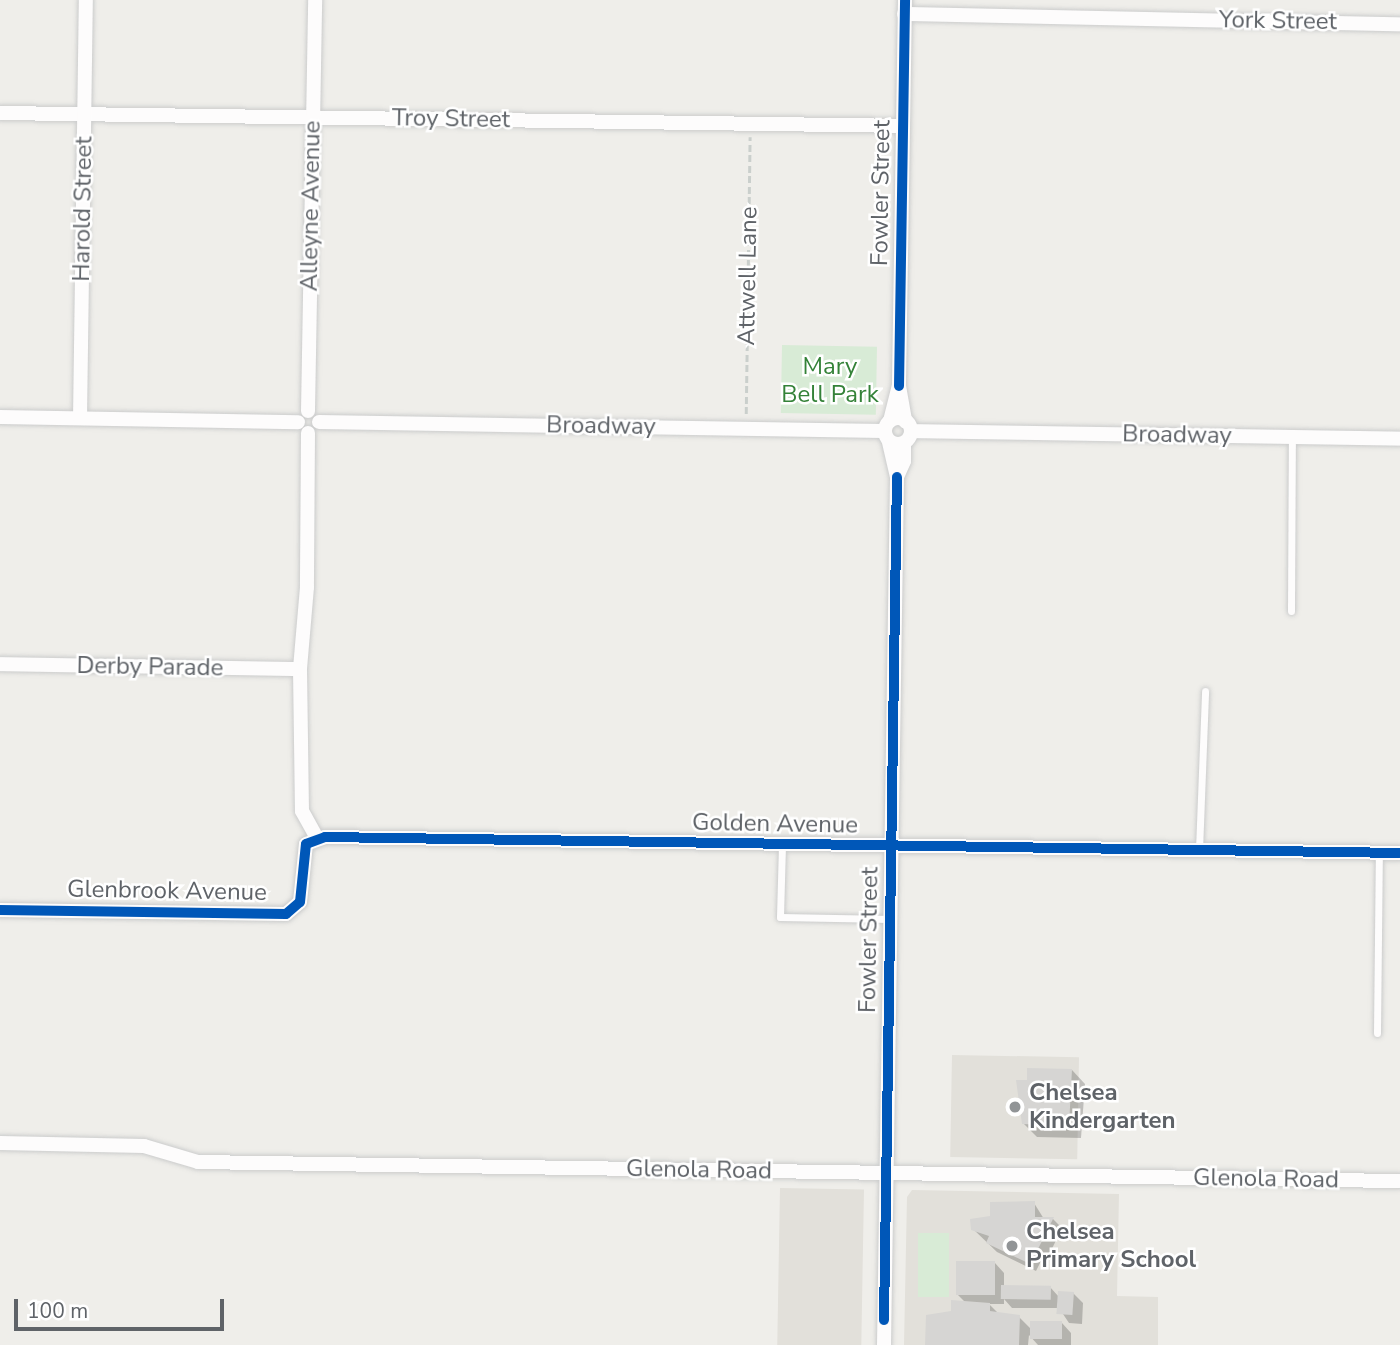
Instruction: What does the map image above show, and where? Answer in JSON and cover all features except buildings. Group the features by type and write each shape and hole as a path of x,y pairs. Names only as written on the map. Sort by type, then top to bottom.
{"street":[{"name":"Harold Street","path":"80,418 86,0"},
{"name":"Alleyne Avenue","path":"315,0 307,587 300,669 302,811 317,838"},
{"name":"York Street","path":"904,7 1400,23"},
{"name":"Fowler Street","path":"884,1345 897,477 904,461 897,431 904,7"},
{"name":"Troy Street","path":"0,113 903,126"},
{"name":"Broadway","path":"0,417 1400,439"},
{"name":"Derby Parade","path":"0,664 300,669"},
{"name":"Golden Avenue","path":"317,838 1400,853"},
{"name":"Glenbrook Avenue","path":"0,910 286,914 300,902 302,856 306,844 317,838"},
{"name":"Glenola Road","path":"0,1143 144,1146 198,1162 1400,1181"}],"lane":[{"path":"1292,437 1292,611"},
{"path":"1199,850 1205,691"},
{"path":"782,845 780,917 890,919"},
{"path":"1377,1034 1379,853"}],"shaded area":[{"name":"Chelsea Kindergarten","path":"952,1055 1079,1057 1077,1159 950,1157"},
{"path":"780,1188 864,1189 861,1345 777,1345"},
{"name":"Chelsea Primary School","path":"912,1190 1119,1194 1117,1296 1158,1297 1158,1345 904,1345 907,1197"}],"green space":[{"name":"Mary Bell Park","path":"782,345 877,347 876,415 781,413"},
{"path":"918,1233 949,1233 949,1297 918,1297"}],"cycle path":[{"path":"899,386 905,0"},
{"path":"884,1320 897,477"},
{"path":"0,910 286,914 300,902 306,844 325,837 1400,853"}],"place":[{"name":"Chelsea Kindergarten","path":"1015,1107"},
{"name":"Chelsea Primary School","path":"1012,1246"}]}
